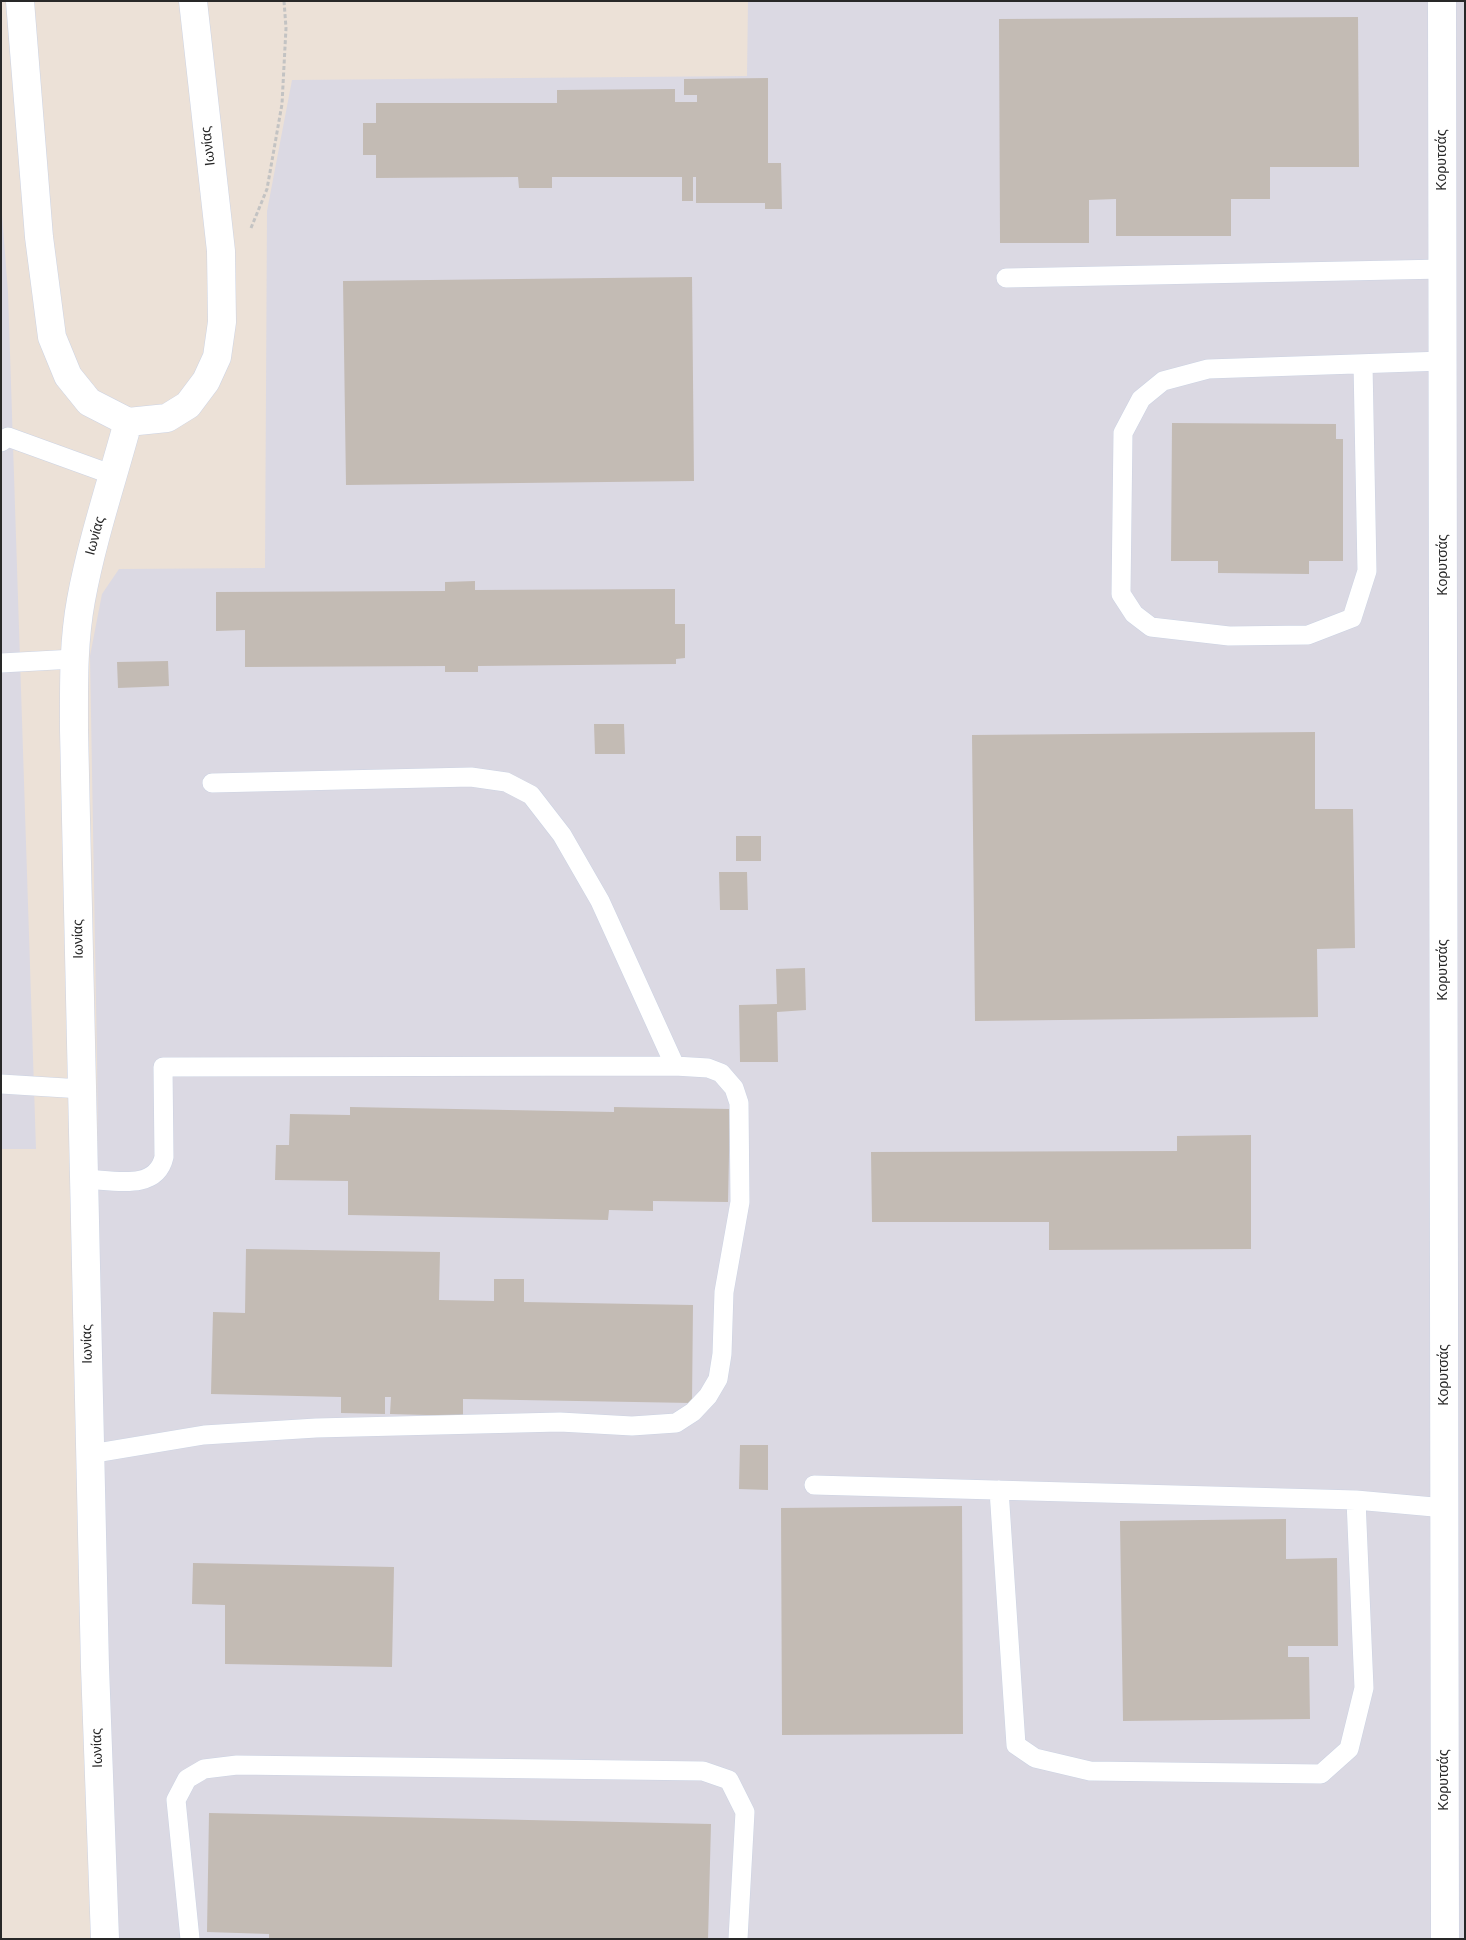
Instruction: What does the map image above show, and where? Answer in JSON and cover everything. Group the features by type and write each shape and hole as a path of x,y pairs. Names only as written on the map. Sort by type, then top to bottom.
{"street":[{"path":"20,1 39,237 52,336 68,376 89,402 128,422"},
{"name":"Ιωνίας","path":"105,1939 95,1676 74,660 81,601 94,541 128,422 167,418 188,405 206,381 218,348 222,322 221,250 193,1"},
{"name":"Κορυτσάς","path":"1442,1 1446,1939"}],"lane":[{"path":"1006,278 1443,269"},
{"path":"1363,364 1367,571 1352,618 1308,635 1229,636 1151,627 1134,614 1122,594 1123,433 1141,399 1163,381 1208,369 1443,361"},
{"path":"1,442 8,437 113,475"},
{"path":"1,663 74,660"},
{"path":"212,783 471,777 506,782 531,795 562,835 600,901 675,1066"},
{"path":"84,1179 139,1181 148,1179 156,1174 162,1166 164,1156 163,1067 675,1066 708,1068 722,1073 734,1088 739,1102 740,1202 724,1292 722,1354 718,1379 708,1396 693,1412 676,1423 632,1426 560,1422 316,1428 204,1435 90,1454"},
{"path":"1,1084 82,1089"},
{"path":"814,1485 1356,1500 1446,1508"},
{"path":"999,1490 1016,1745 1035,1758 1090,1771 1321,1774 1349,1750 1364,1688 1356,1500"},
{"path":"190,1939 176,1800 187,1779 204,1769 247,1766 703,1771 730,1780 745,1812 738,1939"}],"path":[{"path":"250,232 267,189 282,104 286,28 284,1"}],"shaded area":[{"path":"748,1 1465,1 1465,1939 115,1939 102,1623 97,1058 90,656 102,594 119,569 265,568 267,211 292,80 747,76"},
{"path":"1,202 8,292 36,1149 1,1149"}],"building":[{"path":"1358,17 1359,167 1270,167 1270,199 1231,199 1231,236 1116,236 1116,199 1089,200 1089,243 1000,243 999,19"},
{"path":"768,78 768,163 781,163 782,209 765,209 765,203 696,203 696,177 693,177 693,201 682,201 682,177 552,177 552,188 519,188 518,177 376,178 376,155 363,155 363,123 376,123 376,103 557,103 557,90 675,89 675,102 697,102 697,95 684,95 684,79"},
{"path":"692,277 694,481 346,485 343,281"},
{"path":"1172,423 1336,424 1336,439 1343,439 1343,561 1309,561 1309,574 1218,573 1218,561 1171,561"},
{"path":"475,581 475,590 675,589 675,624 685,624 685,658 676,659 676,664 478,666 478,672 445,672 445,666 245,667 245,630 216,631 216,592 445,591 445,582"},
{"path":"168,661 169,686 118,688 117,662"},
{"path":"594,724 624,724 625,754 595,754"},
{"path":"1315,732 1315,809 1353,809 1355,948 1317,949 1318,1017 975,1021 972,735"},
{"path":"736,836 761,836 761,861 736,861"},
{"path":"719,872 747,872 748,910 720,910"},
{"path":"805,968 806,1010 777,1012 778,1062 740,1062 739,1005 777,1004 776,969"},
{"path":"350,1107 614,1112 614,1107 730,1109 728,1202 653,1201 653,1211 609,1210 608,1220 348,1215 348,1181 275,1180 276,1145 289,1145 290,1114 350,1115"},
{"path":"1251,1135 1251,1249 1049,1250 1049,1222 872,1222 871,1152 1177,1151 1177,1136"},
{"path":"246,1249 440,1252 439,1300 494,1301 494,1279 524,1279 524,1302 693,1305 692,1403 463,1399 463,1416 390,1414 391,1397 385,1397 385,1414 341,1413 341,1397 211,1394 213,1312 245,1313"},
{"path":"740,1445 768,1445 768,1490 739,1489"},
{"path":"962,1506 963,1734 782,1735 781,1508"},
{"path":"1286,1519 1286,1559 1337,1558 1338,1646 1288,1646 1288,1657 1309,1657 1310,1719 1123,1721 1120,1521"},
{"path":"193,1563 394,1567 392,1667 225,1664 225,1605 192,1604"},
{"path":"209,1813 711,1824 708,1939 269,1939 269,1934 207,1932"}]}
